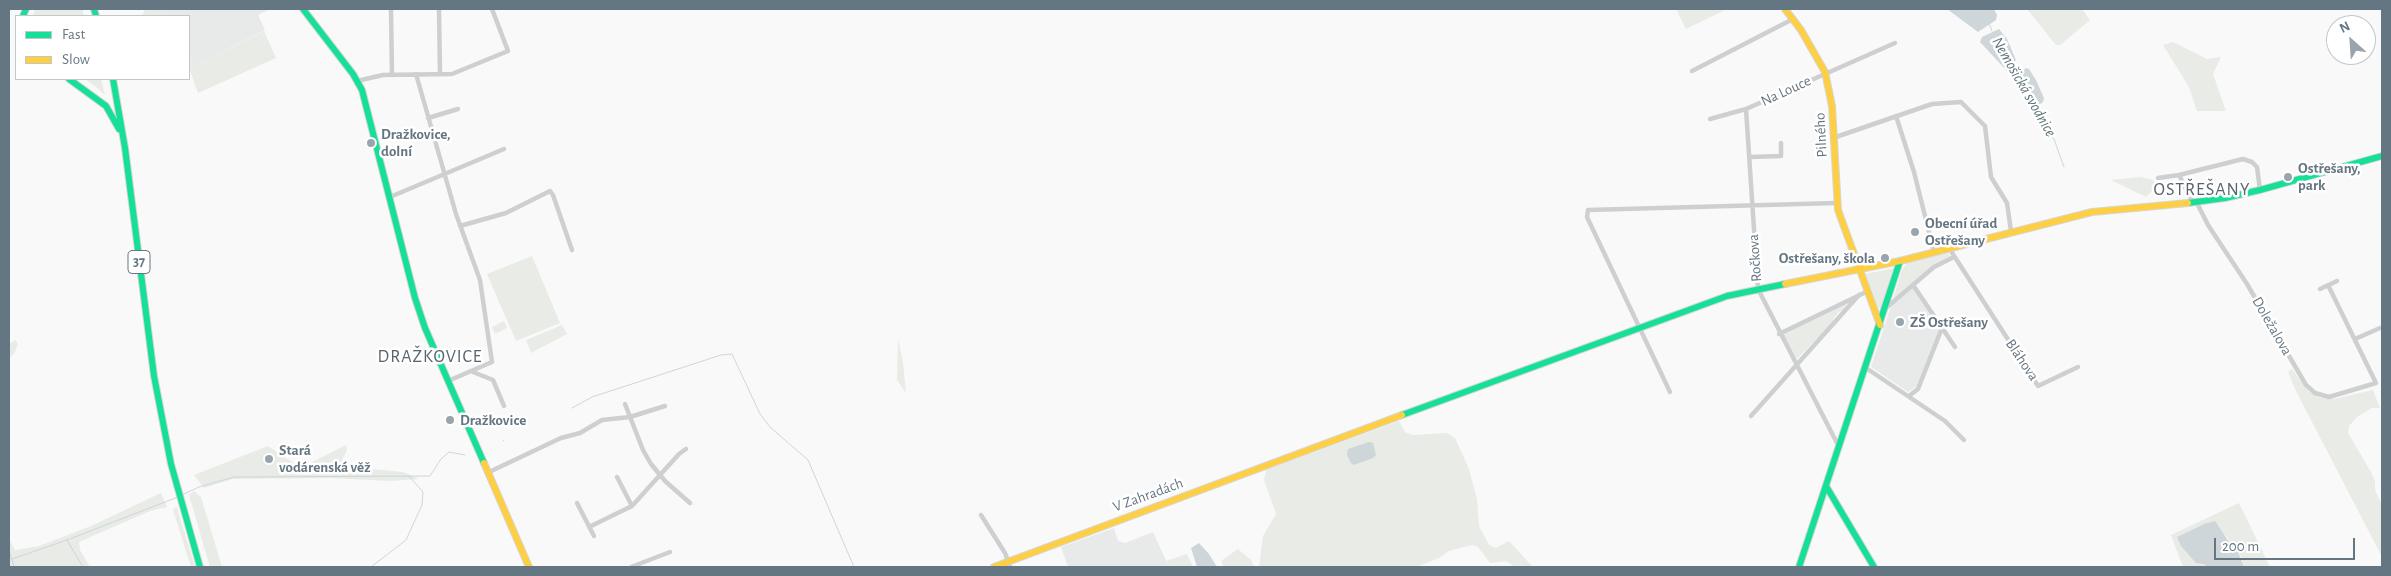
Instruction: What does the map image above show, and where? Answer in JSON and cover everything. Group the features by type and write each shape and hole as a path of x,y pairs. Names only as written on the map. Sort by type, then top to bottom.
{"street":[{"path":"303,9 357,81 366,102 418,306 487,473 529,567"},
{"path":"391,9 392,75"},
{"path":"439,9 440,74"},
{"path":"357,81 392,75 452,74 508,51 492,9"},
{"name":"Pilného","path":"1785,9 1825,72 1832,106 1836,203 1858,269 1863,293 1880,326"},
{"path":"1692,71 1793,19"},
{"name":"Na Louce","path":"1710,119 1746,109 1825,72 1895,44"},
{"path":"416,74 444,176 480,280 492,362 476,368 473,372 448,381"},
{"path":"71,80 100,100 109,110 117,123 125,148"},
{"name":"37","path":"113,80 125,148 154,376 178,489 200,567"},
{"path":"1833,138 1932,104 1961,102 1982,121 1986,131 1991,177 2007,203 2011,231"},
{"path":"428,118 458,109"},
{"name":"Ročkova","path":"1746,109 1758,289 1779,334 1839,447"},
{"path":"1896,116 1914,172 1934,252"},
{"path":"1750,157 1781,156 1781,143"},
{"path":"390,197 444,176 504,149"},
{"name":"V Zahradách","path":"994,567 1009,564 1312,449 1718,300 1758,289 1900,261 2011,231 2092,212 2195,203 2260,190 2382,156"},
{"path":"2158,178 2179,175 2243,159 2248,160 2257,167 2260,190"},
{"name":"Doležalova","path":"2179,175 2208,225 2247,284 2306,385 2315,393 2329,397 2376,383 2354,339"},
{"path":"460,226 506,213 550,191 572,250"},
{"path":"1670,392 1587,217 1588,210 1836,203"},
{"name":"Bláhova","path":"1949,248 2038,386 2078,367"},
{"path":"1886,308 1934,268 1954,257"},
{"path":"1799,567 1900,261"},
{"path":"2320,289 2337,281"},
{"path":"1914,285 1955,347"},
{"path":"2328,285 2354,339 2380,328"},
{"path":"1779,334 1863,293"},
{"path":"1751,416 1863,293"},
{"path":"1909,396 1918,389 1942,328"},
{"path":"1866,368 1945,421 1964,440"},
{"path":"473,372 493,380 504,406"},
{"path":"625,404 643,450 660,475 690,503"},
{"path":"487,473 560,438 580,433 602,420 630,417 665,406"},
{"path":"589,527 632,506 686,450"},
{"path":"618,477 632,506"},
{"path":"1826,486 1874,567"},
{"path":"577,502 594,536"},
{"path":"981,515 1009,564"},
{"path":"631,567 670,552"}],"shaded area":[{"path":"36,9 82,9 84,15 33,15"},
{"path":"145,9 167,9 170,15 142,15"},
{"path":"167,9 270,9 258,15 265,30 193,66 190,58 190,15 170,15"},
{"path":"1676,9 1727,9 1686,29"},
{"path":"2027,9 2082,9 2090,20 2060,45 2056,45"},
{"path":"264,31 276,58 198,93 190,71 190,58 193,66"},
{"path":"2173,42 2207,59 2221,57 2213,74 2226,111 2197,111 2189,87 2163,45"},
{"path":"86,80 101,80 105,95"},
{"path":"2140,177 2153,180 2157,186 2146,197 2111,180"},
{"path":"1948,253 1951,257 1893,299 1902,270 1907,263"},
{"path":"532,256 560,323 516,341 487,274"},
{"path":"1894,268 1881,309 1876,307 1865,274"},
{"path":"1913,288 1940,330 1919,385 1908,392 1871,367 1891,306"},
{"path":"1849,301 1833,319 1833,322 1797,359 1783,336 1784,334"},
{"path":"504,321 507,328 495,334 492,327"},
{"path":"562,325 567,334 531,353 526,340"},
{"path":"898,339 903,363 906,393 897,380"},
{"path":"15,340 18,344 14,354 9,358 9,344"},
{"path":"2292,369 2308,391 2321,398 2334,399 2373,390 2380,408 2372,408 2357,417 2349,426 2348,433 2371,472 2375,481 2375,490 2382,505 2382,557 2296,391 2288,372"},
{"path":"1399,421 1405,432 1413,435 1447,433 1455,438 1469,469 1477,499 1479,526 1489,545 1496,548 1509,541 1533,567 1515,567 1506,561 1490,563 1478,547 1472,545 1449,551 1439,558 1416,567 1259,567 1263,536 1276,514 1264,480 1266,470"},
{"path":"346,445 347,450 339,466 403,472 419,479 391,481 328,478 233,479 204,488 194,475 268,446 295,464 304,466"},
{"path":"194,491 201,497 222,567 210,567 189,495"},
{"path":"161,493 167,507 150,511 79,542 80,550 90,567 9,567 9,539 15,550 39,546 91,526"},
{"path":"2239,503 2270,567 2244,567 2241,556 2231,545 2227,537 2204,524 2177,537 2207,567 2183,567 2171,535"},
{"path":"176,507 195,567 191,567 173,510"},
{"path":"1114,528 1118,541 1125,543 1153,532 1169,567 1068,567 1061,547"},
{"path":"1238,549 1251,560 1254,567 1224,567 1221,561"},
{"path":"1187,554 1193,567 1169,567 1166,561"}],"water":[{"path":"1947,9 1994,9 1997,15 1996,20 1978,32"},
{"path":"1999,29 2007,39 2016,60 2007,71 1980,42 1982,37"},
{"path":"2026,68 2029,69 2036,80 2044,98 2043,102 2035,108 2013,79"},
{"path":"1369,442 1373,443 1376,455 1354,465 1351,463 1347,455 1348,449"},
{"path":"2215,521 2231,545 2237,549 2244,567 2207,567 2204,564 2196,563 2181,546 2177,537 2204,524"},
{"path":"1199,543 1217,567 1197,567 1191,548"}],"waterway":[{"name":"Nemošická svodnice","path":"1989,23 1992,31"},
{"name":"Nemošická svodnice","path":"2013,66 2018,73"},
{"name":"Nemošická svodnice","path":"2035,108 2045,131 2054,139 2064,167"},
{"path":"572,408 592,397 721,355 732,354 760,414 770,427 808,460 854,567"},
{"path":"182,495 199,487 234,477 430,476 441,459 449,452 465,455"},
{"path":"371,567 406,540 422,505 423,492 409,476"},
{"path":"12,559 178,497"},
{"path":"67,540 83,567"},
{"path":"9,550 14,567"}],"traffic: fast":[{"path":"23,15 26,9"},
{"path":"94,9 96,15"},
{"path":"303,9 353,74 362,90 415,298 425,328 484,463"},
{"path":"70,80 106,106 119,129"},
{"path":"113,80 125,148 154,376 171,464 200,567"},
{"path":"2188,203 2225,198 2260,190 2382,156"},
{"path":"1799,567 1900,261"},
{"path":"1402,415 1727,296 1785,284"},
{"path":"1826,486 1874,567"}],"traffic: slow":[{"path":"1785,9 1801,30 1825,72 1832,106 1838,210 1880,325"},
{"path":"1785,284 1900,261 2092,212 2188,203"},
{"path":"994,567 1402,415"},
{"path":"484,463 529,567"}],"place":[{"name":"Dražkovice, dolní","path":"371,143"},
{"name":"Ostřešany, park","path":"2288,177"},
{"name":"Obecní úřad Ostřešany","path":"1915,232"},
{"name":"Ostřešany, škola","path":"1885,258"},
{"name":"ZŠ Ostřešany","path":"1900,322"},
{"name":"Dražkovice","path":"450,420"},
{"name":"Stará vodárenská věž","path":"269,459"}],"district":[{"name":"OSTŘEŠANY","path":"2202,190"},
{"name":"DRAŽKOVICE","path":"430,357"}]}
